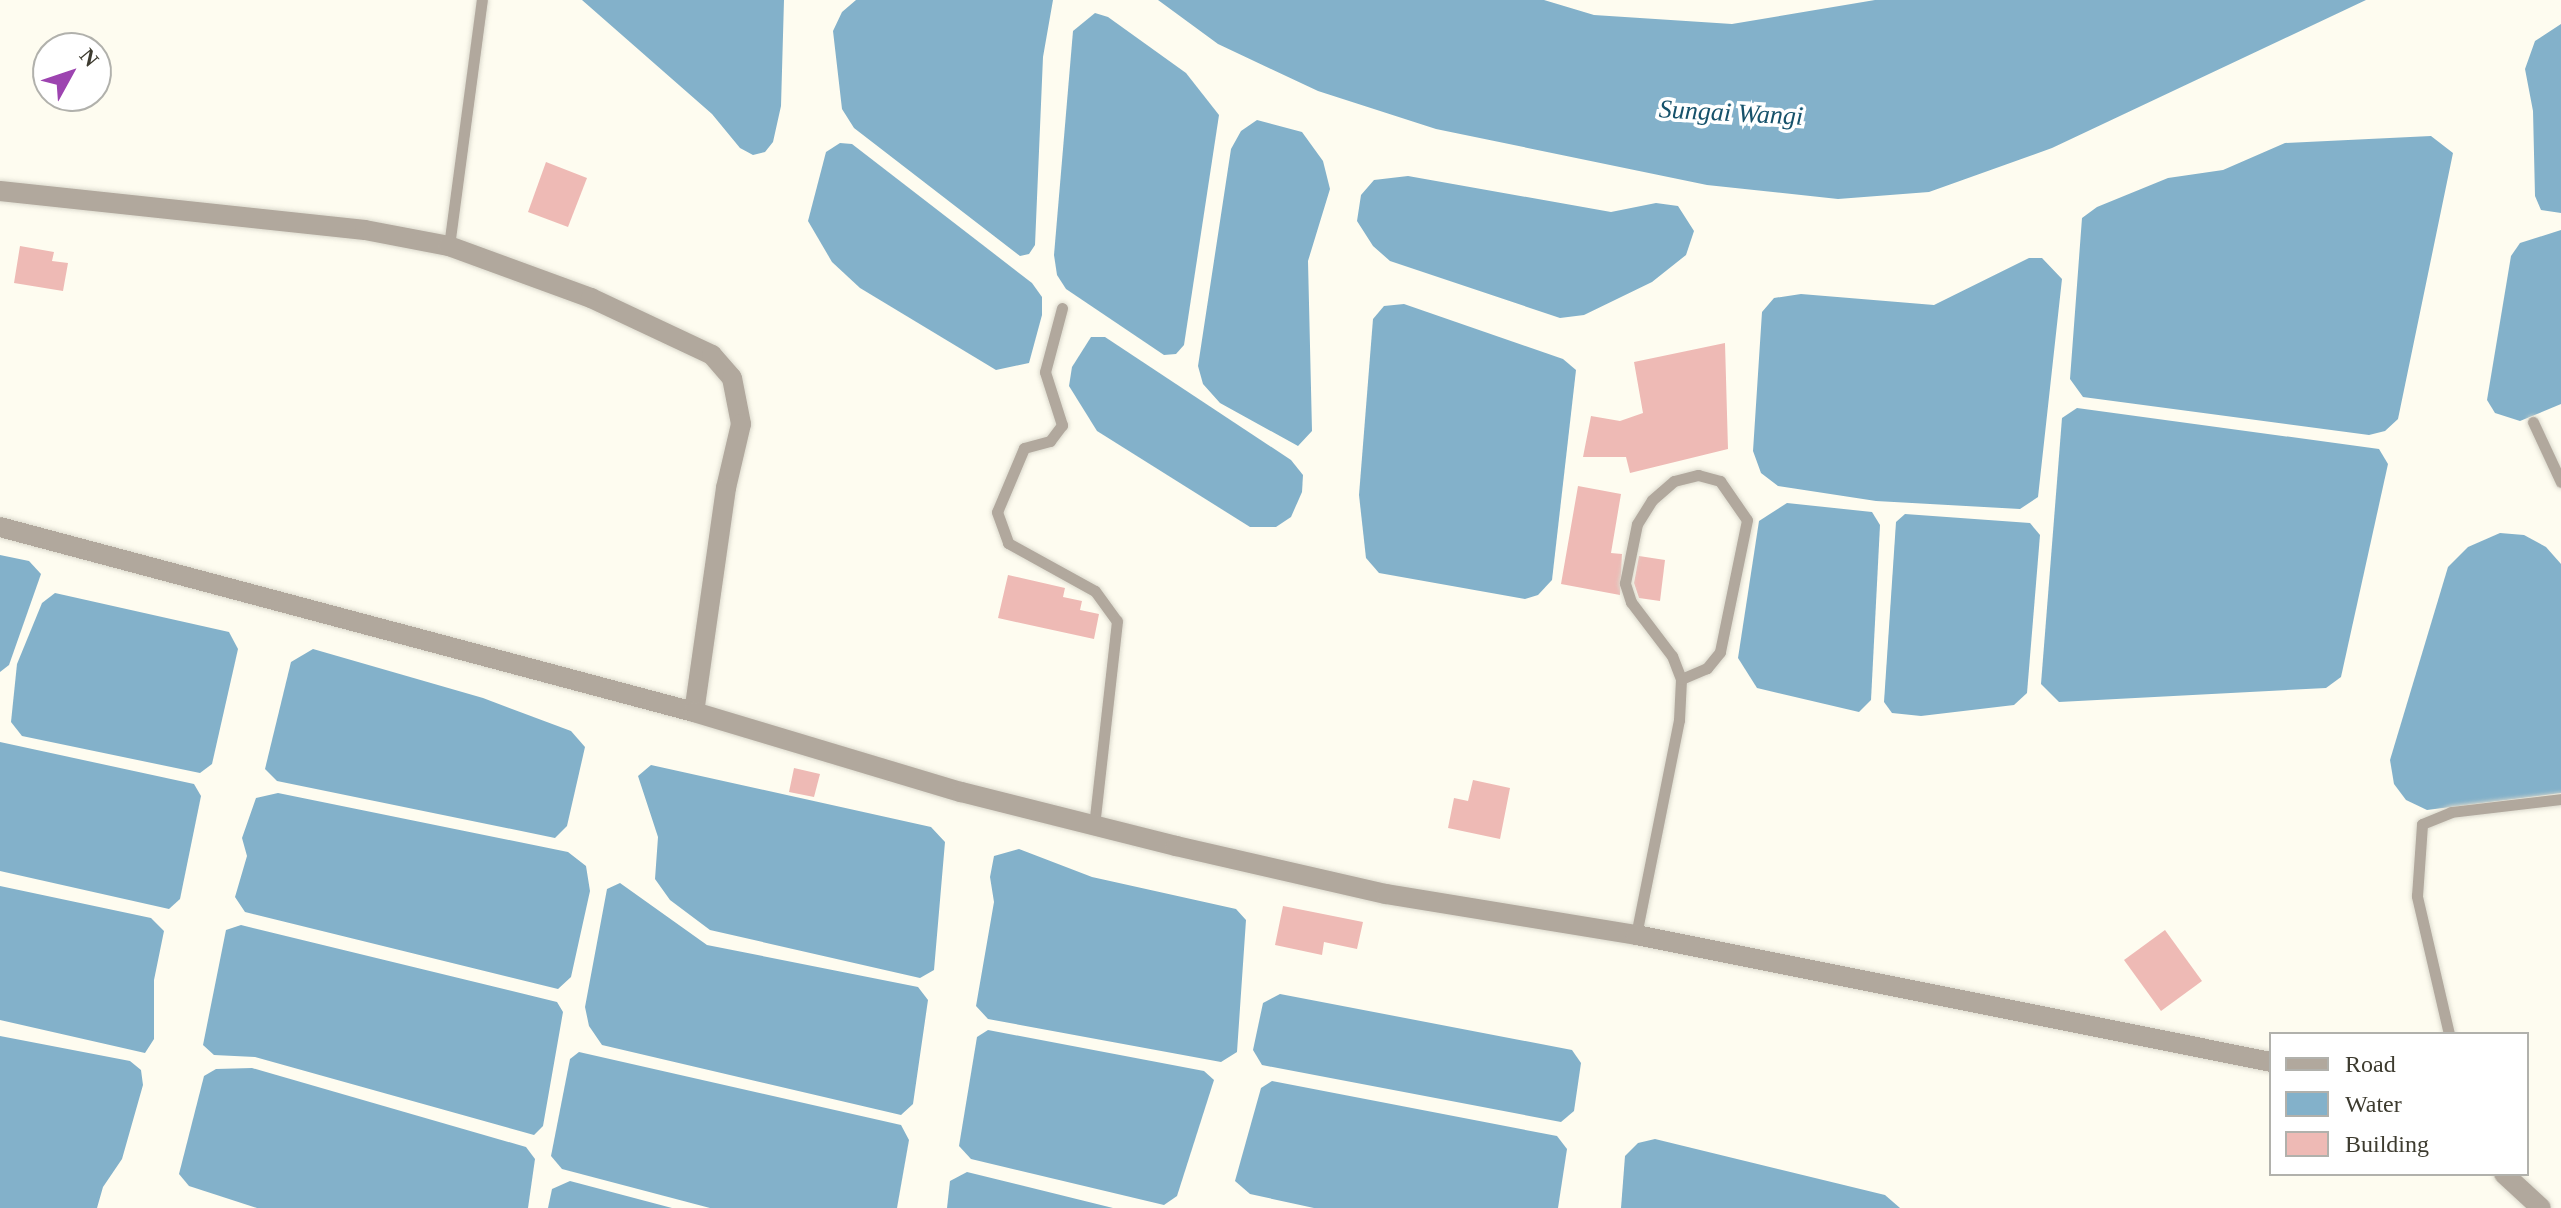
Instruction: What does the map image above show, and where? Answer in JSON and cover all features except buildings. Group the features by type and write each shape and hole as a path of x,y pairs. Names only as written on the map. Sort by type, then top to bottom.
{"street":[{"path":"0,191 365,230 449,246 591,298 712,355 732,378 741,424 726,488 694,712"},
{"path":"0,527 449,651 694,712 961,792 1386,894 1636,935 2269,1062"},
{"path":"2506,1176 2541,1208"}],"lane":[{"path":"449,246 482,0"},
{"path":"1062,308 1045,372 1062,425 1050,441 1024,448 997,512 1008,543 1095,591 1117,621 1094,825"},
{"path":"2533,422 2561,482"},
{"path":"1636,935 1679,720 1681,679 1672,656 1631,602 1625,583 1637,524 1652,500 1674,481 1698,475 1720,481 1747,520 1720,652 1707,668 1681,679"},
{"path":"2449,1032 2417,896 2422,824 2451,812 2561,799"}],"water":[{"path":"582,0 784,0 781,106 773,142 765,152 753,155 740,148 712,114"},
{"path":"856,0 1053,0 1043,57 1035,245 1029,254 1020,256 854,128 842,109 833,31 842,12"},
{"name":"Sungai Wangi","path":"1158,0 1544,0 1594,15 1732,24 1875,0 2366,0 2052,148 1929,192 1838,199 1707,185 1436,129 1318,91 1218,44"},
{"path":"1095,13 1108,17 1186,73 1219,115 1184,345 1176,354 1164,355 1066,289 1057,275 1054,255 1073,31"},
{"path":"2561,24 2561,213 2541,210 2535,196 2533,111 2525,69 2535,41"},
{"path":"1257,120 1302,132 1323,161 1330,189 1308,261 1312,431 1298,446 1220,403 1203,384 1198,366 1231,149 1241,131"},
{"path":"2431,136 2453,153 2398,419 2385,431 2369,435 2083,397 2070,379 2082,218 2097,207 2168,178 2223,170 2285,143"},
{"path":"840,143 852,144 1032,283 1042,297 1042,315 1029,363 996,370 860,288 832,262 808,221 826,152"},
{"path":"1408,176 1611,212 1656,203 1678,206 1694,231 1686,255 1652,282 1584,315 1560,318 1390,261 1373,246 1357,221 1361,195 1374,180"},
{"path":"2561,230 2561,404 2520,421 2495,413 2487,400 2511,256 2520,243"},
{"path":"2029,258 2042,258 2062,279 2038,497 2020,509 1876,501 1778,486 1761,473 1753,451 1762,312 1774,298 1801,294 1934,305"},
{"path":"1404,304 1563,359 1576,370 1552,580 1538,595 1525,599 1379,573 1366,558 1359,495 1373,319 1384,306"},
{"path":"1091,337 1105,337 1291,460 1303,475 1302,492 1291,517 1276,527 1250,527 1097,431 1069,386 1072,367"},
{"path":"2077,408 2379,449 2388,464 2341,677 2326,688 2059,702 2041,684 2062,418"},
{"path":"1787,503 1872,512 1880,525 1871,700 1859,712 1757,688 1738,658 1759,521"},
{"path":"1905,514 2030,523 2040,535 2027,693 2014,705 1921,716 1892,713 1884,702 1896,522"},
{"path":"2500,533 2524,535 2546,547 2561,564 2561,793 2427,810 2406,800 2394,784 2390,760 2448,567 2468,547"},
{"path":"0,555 29,561 41,574 9,665 0,672"},
{"path":"55,593 229,632 238,649 212,764 200,773 22,736 11,722 17,664 42,603"},
{"path":"313,649 483,698 571,731 585,747 567,826 555,838 277,781 265,769 291,662"},
{"path":"0,742 194,784 201,796 180,899 169,909 0,871"},
{"path":"651,765 931,827 945,842 934,970 920,978 710,930 670,900 655,879 658,837 638,776"},
{"path":"278,793 568,852 586,866 590,891 571,977 558,989 245,912 235,897 247,856 242,838 256,798"},
{"path":"1019,849 1092,877 1236,909 1246,920 1237,1052 1221,1062 988,1019 976,1006 994,902 990,877 994,856"},
{"path":"620,883 707,945 918,987 928,1000 913,1104 901,1115 602,1045 589,1026 585,1007 607,889"},
{"path":"0,886 151,918 164,931 154,980 154,1039 145,1053 0,1020"},
{"path":"241,925 557,1002 563,1012 543,1126 534,1135 255,1057 214,1055 203,1045 226,930"},
{"path":"1280,994 1572,1050 1581,1063 1574,1111 1561,1122 1262,1065 1253,1050 1263,1003"},
{"path":"988,1030 1204,1071 1214,1080 1177,1196 1164,1205 971,1159 959,1146 977,1037"},
{"path":"0,1036 130,1061 141,1070 143,1085 122,1159 103,1187 97,1208 0,1208"},
{"path":"579,1052 901,1125 909,1140 897,1208 710,1208 562,1169 551,1156 570,1059"},
{"path":"252,1068 526,1147 535,1159 528,1208 257,1208 189,1186 179,1174 204,1076 216,1069"},
{"path":"1272,1081 1557,1136 1567,1149 1558,1208 1314,1208 1250,1194 1235,1181 1261,1088"},
{"path":"1655,1139 1885,1195 1900,1208 1621,1208 1625,1156 1638,1143"},
{"path":"967,1172 1113,1208 947,1208 950,1181"},
{"path":"570,1181 672,1208 548,1208 552,1189"}]}
